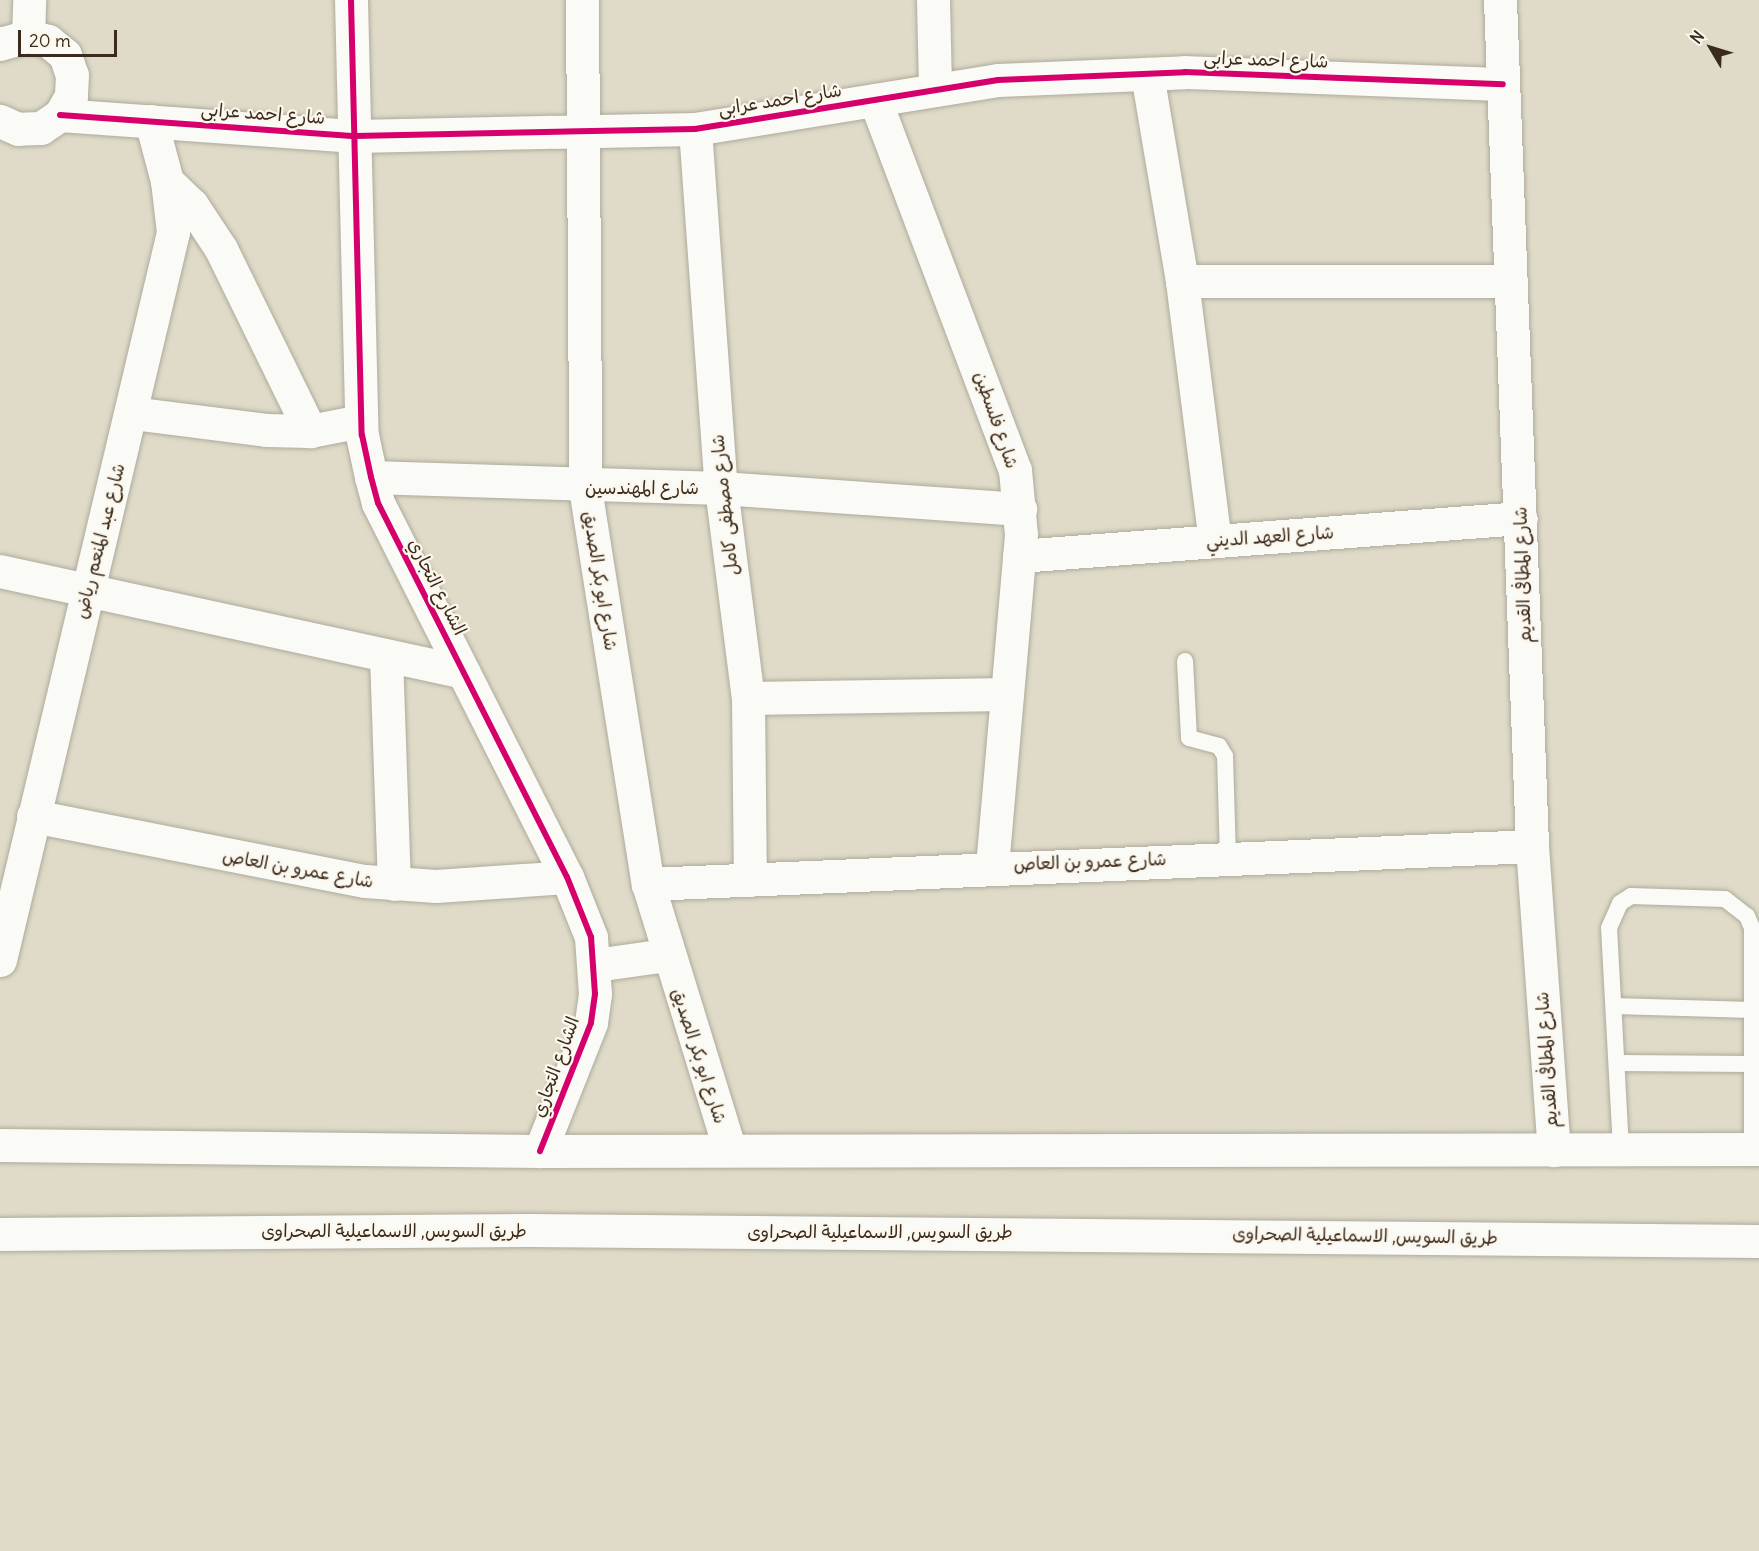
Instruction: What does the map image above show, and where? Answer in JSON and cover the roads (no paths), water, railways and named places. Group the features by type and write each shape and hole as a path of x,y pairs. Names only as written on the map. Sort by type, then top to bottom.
{"main road":[{"path":"0,121 18,129 41,128 60,115 71,96 72,75 65,55 48,41 7,41 29,0"},
{"name":"الشارع التجاري","path":"351,0 361,421 371,477 378,503 567,877 585,917 595,965 591,1023 540,1151"},
{"name":"شارع ابو بكر الصديق","path":"582,0 581,131 585,488 648,884 666,955 729,1148"},
{"path":"933,0 935,90"},
{"name":"شارع المطافى القديم","path":"1500,0 1532,846 1554,1150"},
{"path":"1148,74 1182,281 1215,541"},
{"name":"شارع احمد عرابى","path":"60,115 354,136 695,129 998,80 1148,74 1503,84"},
{"name":"شارع فلسطين","path":"874,100 1007,443 1020,508 1019,556 992,866"},
{"name":"شارع عبد المنعم رياض","path":"0,960 132,413 173,232 167,181 151,121"},
{"name":"شارع مصطفى كامل","path":"695,129 720,488 748,698 750,880"},
{"path":"167,181 192,205 220,249 310,431"},
{"path":"1182,281 1511,280"},
{"path":"132,413 310,431 361,421"},
{"name":"شارع المهندسين","path":"371,477 585,488 720,488 1020,508"},
{"name":"شارع العهد الديني","path":"1019,556 1521,518"},
{"path":"0,571 463,672"},
{"path":"386,656 394,884"},
{"path":"748,698 1007,694"},
{"name":"شارع عمرو بن العاص","path":"33,816 272,867 394,884 567,877"},
{"name":"شارع عمرو بن العاص","path":"648,884 992,866 1532,846"},
{"path":"595,965 666,955"},
{"path":"0,1145 540,1151 729,1148 1756,1149"},
{"name":"طريق السويس, الاسماعيلية الصحراوى","path":"0,1234 540,1230 1759,1241"}],"lane":[{"path":"1185,661 1189,738 1219,746 1225,756 1228,857"},
{"path":"1621,1149 1609,928 1620,903 1630,896 1713,898 1737,904 1752,928 1752,1064 1756,1149"},
{"path":"1614,1006 1752,1010"},
{"path":"1617,1063 1752,1064"}]}
